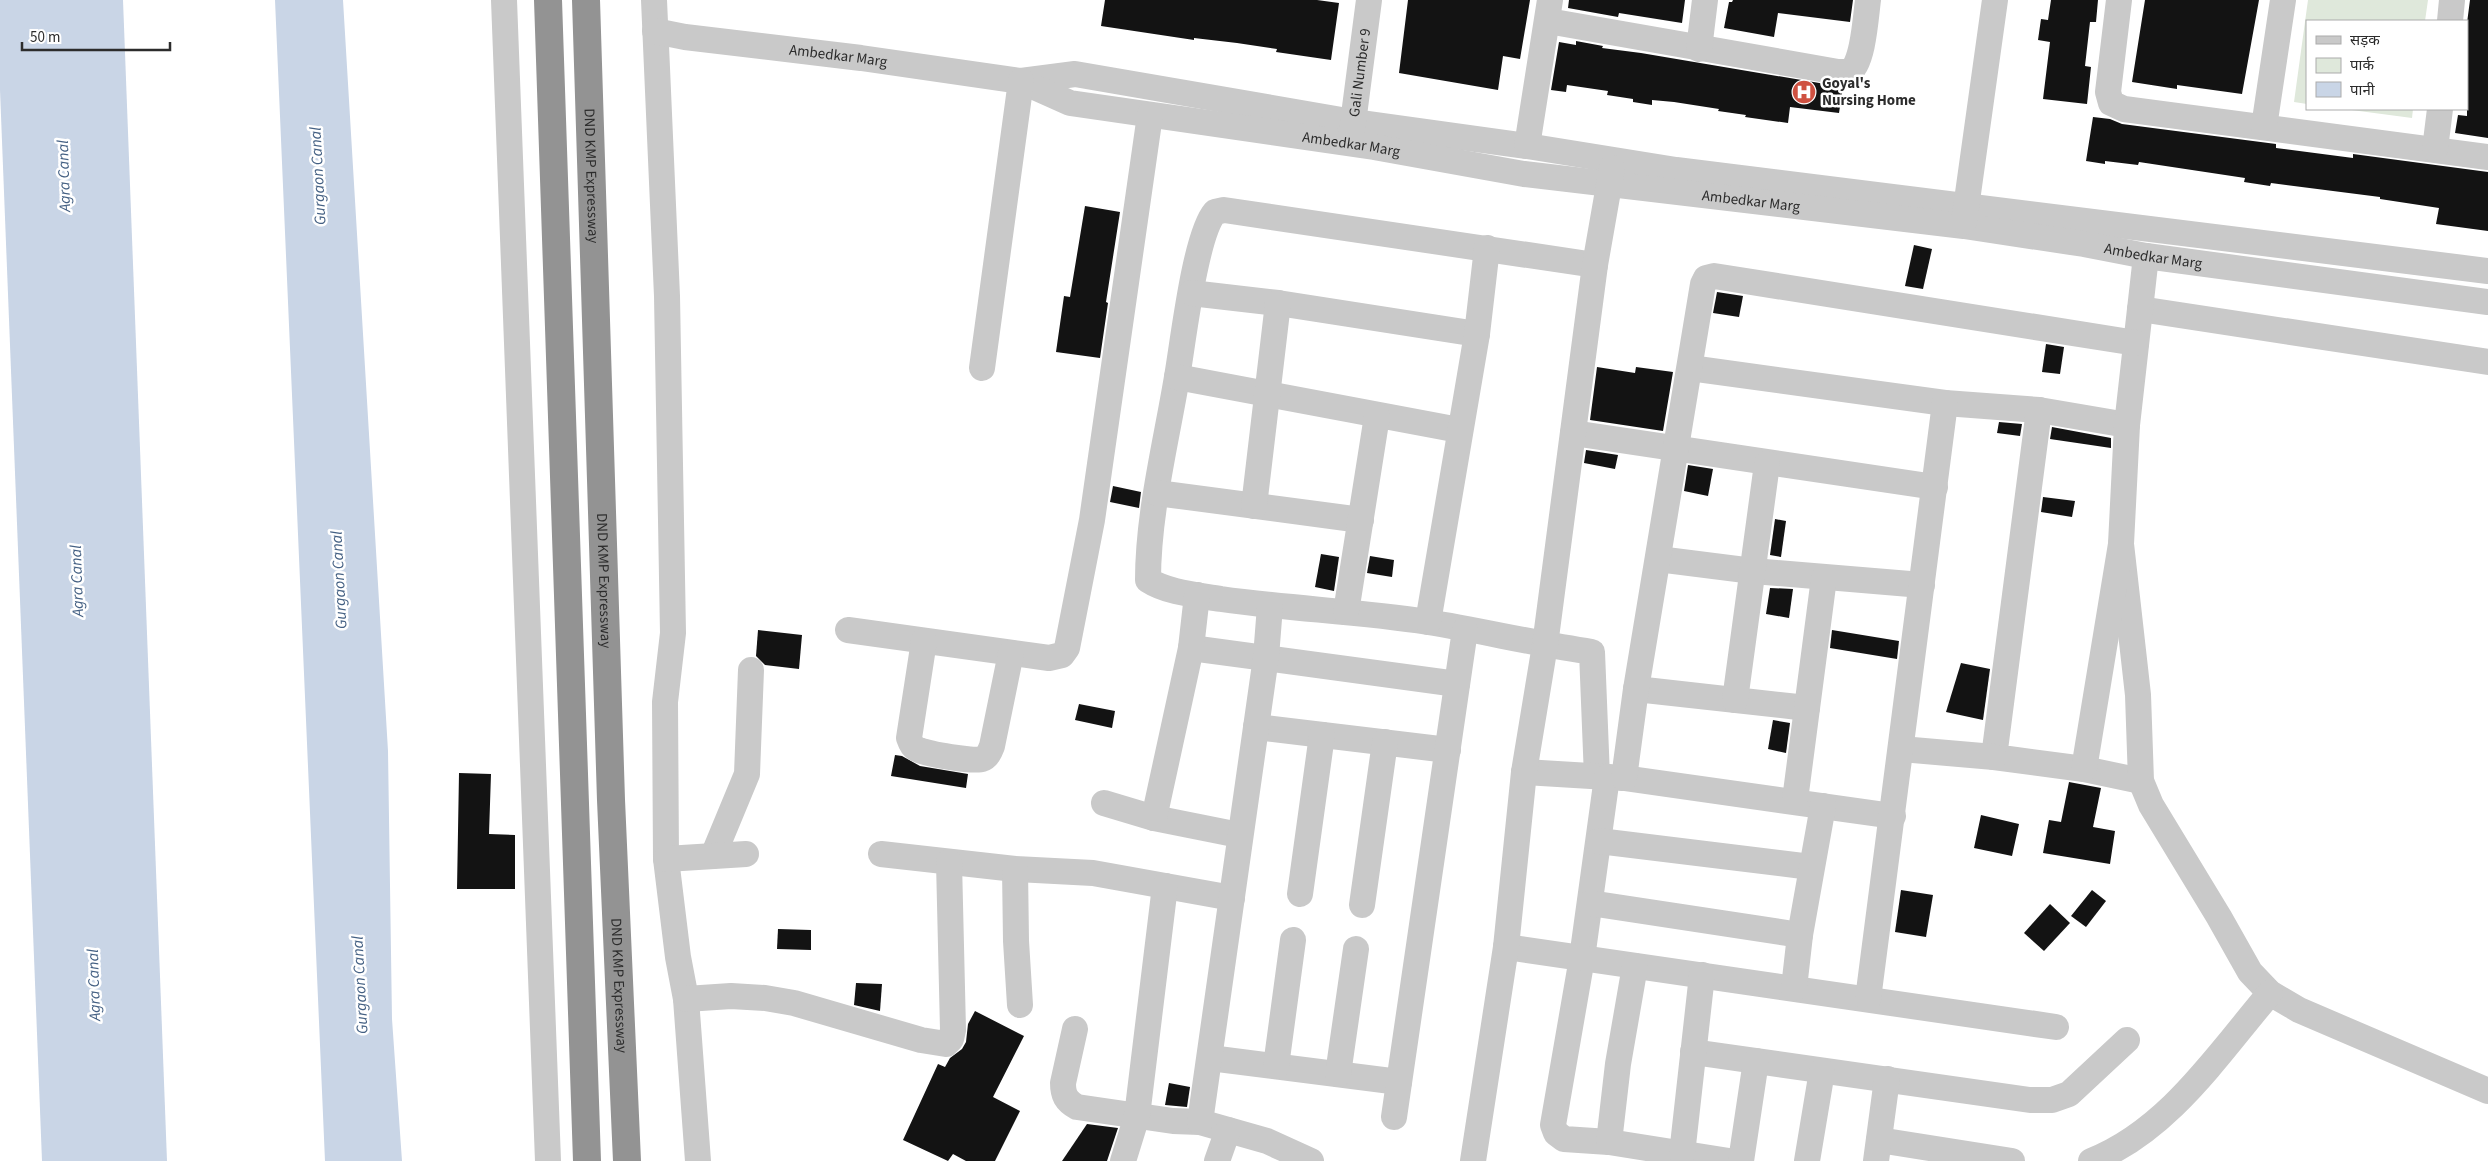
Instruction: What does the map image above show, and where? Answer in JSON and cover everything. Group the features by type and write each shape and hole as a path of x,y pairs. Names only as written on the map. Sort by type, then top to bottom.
{"highway":[{"path":"548,0 587,1161"},
{"name":"DND KMP Expressway","path":"586,0 611,780 626,1161"}],"street":[{"path":"504,0 548,1161"},
{"path":"654,0 667,296 673,623 665,702 666,859 678,957 686,999 698,1161"},
{"name":"Gali Number 9","path":"1352,133 1369,0"},
{"path":"1698,49 1705,0"},
{"path":"1527,146 1549,11 1698,49 1838,72 1850,71 1856,66 1868,0"},
{"path":"1965,215 1995,0"},
{"path":"2119,0 2108,78 2108,92 2111,103 2124,109 2488,157"},
{"path":"2264,127 2283,0"},
{"path":"2450,20 2452,0"},
{"name":"Ambedkar Marg","path":"655,31 685,37 861,58 1021,81 1075,74 1352,133 1524,174 1611,172 1965,215 2234,240 2488,271"},
{"path":"982,368 1021,81"},
{"name":"Ambedkar Marg","path":"1021,81 1070,104 1150,115 1527,146 1611,172"},
{"path":"2435,149 2440,110"},
{"path":"848,630 1049,658 1062,655 1071,637 1092,520 1150,115"},
{"path":"1473,1161 1506,947 1524,772 1545,645 1595,265 1611,172"},
{"path":"1595,265 1224,210 1215,212 1208,224 1191,293 1157,493 1148,580 1155,584 1197,595 1270,606 1346,612 1428,622 1545,645 1592,652 1609,777"},
{"name":"Ambedkar Marg","path":"1965,215 2084,244 2146,256 2488,302"},
{"path":"1428,622 1459,430 1477,334 1488,248"},
{"path":"2084,769 2121,544 2127,425 2146,256"},
{"path":"1728,1161 1609,1142 1564,1139 1556,1133 1554,1125 1582,958 1609,777 1636,689 1703,284 1709,276 2136,343"},
{"path":"1191,293 1278,303 1477,334"},
{"path":"1254,506 1278,303"},
{"path":"2140,310 2488,362"},
{"path":"1690,368 1945,403 2038,410 2127,425"},
{"path":"1177,377 1459,430"},
{"path":"1868,999 1945,403"},
{"path":"1994,756 2038,410"},
{"path":"1346,612 1377,416"},
{"path":"1573,433 1675,447 1767,464 1935,488"},
{"path":"1735,700 1767,464"},
{"path":"1157,493 1361,520"},
{"path":"2121,544 2138,695 2141,781 2151,805 2250,972 2270,993 2299,1010 2488,1091"},
{"path":"1658,559 1824,578 1922,585"},
{"path":"1795,800 1824,578"},
{"path":"1154,818 1191,648 1197,595"},
{"path":"1200,1122 1232,898 1239,835 1266,657 1270,606"},
{"path":"1394,1117 1465,630"},
{"path":"924,641 909,738 912,747 920,751 972,759 982,759 988,755 992,746 1011,653"},
{"path":"1191,648 1458,684"},
{"path":"713,856 747,774 751,670"},
{"path":"1636,689 1806,708"},
{"path":"1256,727 1448,750"},
{"path":"1300,894 1322,735"},
{"path":"1362,905 1385,742"},
{"path":"1901,749 1994,756 2084,769 2141,781"},
{"path":"1524,772 1609,777 1795,800 1893,816"},
{"path":"1104,803 1154,818 1239,835"},
{"path":"1794,988 1800,935 1823,806"},
{"path":"1599,840 1811,867"},
{"path":"666,859 746,854"},
{"path":"881,854 1015,869 1094,873 1232,898"},
{"path":"686,999 731,996 765,998 794,1003 921,1040 946,1044 951,1039 953,1030 949,862"},
{"path":"1015,869 1016,941 1020,1005"},
{"path":"1123,1161 1137,1116 1165,886"},
{"path":"1590,903 1800,935"},
{"path":"1276,1066 1293,940"},
{"path":"1506,947 2056,1028"},
{"path":"1338,1074 1356,949"},
{"path":"1609,1142 1618,1064 1634,966"},
{"path":"1682,1154 1702,975"},
{"path":"2110,1158 2163,1116 2270,993"},
{"path":"1075,1029 1063,1083 1065,1098 1077,1107 1137,1116 1200,1122 1267,1141 1311,1161"},
{"path":"1693,1052 2030,1100 2052,1100 2069,1094 2127,1040"},
{"path":"1210,1058 1399,1082"},
{"path":"1741,1161 1756,1061"},
{"path":"1807,1161 1822,1071"},
{"path":"1887,1079 1878,1151 2012,1161"},
{"path":"1217,1161 1228,1130"}],"green space":[{"path":"2308,0 2428,0 2425,20 2306,20 2306,104 2294,102"},
{"path":"2352,110 2413,110 2412,118"}],"water":[{"name":"Agra Canal","path":"0,0 123,0 167,1161 42,1161 0,90"},
{"name":"Gurgaon Canal","path":"275,0 343,0 388,751 392,1019 402,1161 325,1161"}],"building":[{"path":"1105,0 1317,0 1339,3 1331,60 1276,52 1277,49 1237,43 1194,38 1194,40 1101,26"},
{"path":"1408,0 1530,0 1520,59 1503,56 1498,90 1399,73"},
{"path":"1569,0 1685,0 1682,23 1619,13 1618,17 1568,8"},
{"path":"1733,0 1853,0 1850,22 1778,13 1774,37 1724,28 1729,2"},
{"path":"2051,0 2098,0 2096,22 2090,22 2085,66 2091,67 2087,104 2043,99 2050,42 2038,40 2041,19 2048,20"},
{"path":"2145,0 2259,0 2242,94 2177,85 2177,89 2132,82"},
{"path":"2470,0 2488,0 2488,138 2455,133 2458,115 2467,116 2468,110 2467,20"},
{"path":"1576,41 1603,46 1602,48 1843,87 1839,113 1790,107 1788,123 1745,117 1746,115 1718,111 1719,109 1674,102 1652,100 1652,105 1633,102 1633,99 1607,95 1608,91 1567,85 1566,92 1551,90 1559,42 1576,45"},
{"path":"2093,117 2110,119 2122,124 2276,144 2276,148 2353,158 2353,154 2488,172 2488,231 2436,224 2439,208 2380,199 2380,197 2271,183 2270,186 2244,182 2245,178 2139,162 2138,165 2105,161 2105,164 2086,161"},
{"path":"1085,206 1120,212 1106,302 1108,303 1100,358 1056,352 1064,296 1070,297"},
{"path":"1914,245 1932,249 1923,289 1905,286"},
{"path":"1717,292 1743,296 1739,317 1713,313"},
{"path":"2046,344 2064,347 2060,374 2042,372"},
{"path":"1597,367 1635,373 1636,367 1673,372 1663,431 1590,420"},
{"path":"1999,422 2022,424 2020,436 1997,433"},
{"path":"2052,427 2111,438 2111,448 2050,439"},
{"path":"1586,450 1618,455 1615,469 1584,463"},
{"path":"1688,465 1713,469 1708,496 1684,491"},
{"path":"1113,486 1141,492 1139,508 1110,502"},
{"path":"2043,497 2075,501 2072,517 2041,512"},
{"path":"1775,519 1786,521 1781,557 1770,555"},
{"path":"1321,554 1339,557 1334,591 1315,587"},
{"path":"1370,556 1394,560 1392,577 1367,573"},
{"path":"1770,588 1793,589 1789,618 1766,614"},
{"path":"758,630 802,635 799,669 765,665 756,656"},
{"path":"1832,630 1899,641 1897,659 1830,648"},
{"path":"1961,663 1990,669 1983,720 1946,712"},
{"path":"1079,704 1115,711 1112,728 1075,720"},
{"path":"1773,720 1790,723 1786,753 1768,749"},
{"path":"895,755 902,756 920,766 968,774 966,788 891,776"},
{"path":"459,773 491,774 489,834 515,835 515,889 457,889"},
{"path":"2069,782 2101,788 2093,827 2115,831 2110,864 2043,853 2049,820 2061,822"},
{"path":"1981,815 2019,824 2012,856 1974,848"},
{"path":"1901,890 1933,895 1926,937 1895,932"},
{"path":"2092,890 2106,901 2086,927 2071,916"},
{"path":"2050,904 2070,923 2044,951 2024,933"},
{"path":"778,929 811,930 811,950 777,949"},
{"path":"856,983 882,984 880,1011 854,1005"},
{"path":"975,1011 1024,1036 993,1097 1020,1111 995,1161 966,1161 953,1154 948,1161 903,1140 938,1064 945,1067 950,1058 962,1049 966,1042 968,1024"},
{"path":"1169,1083 1190,1087 1187,1107 1165,1105"},
{"path":"1087,1124 1118,1128 1107,1161 1062,1161"}],"place":[{"name":"Goyal's Nursing Home","path":"1804,92"}]}
